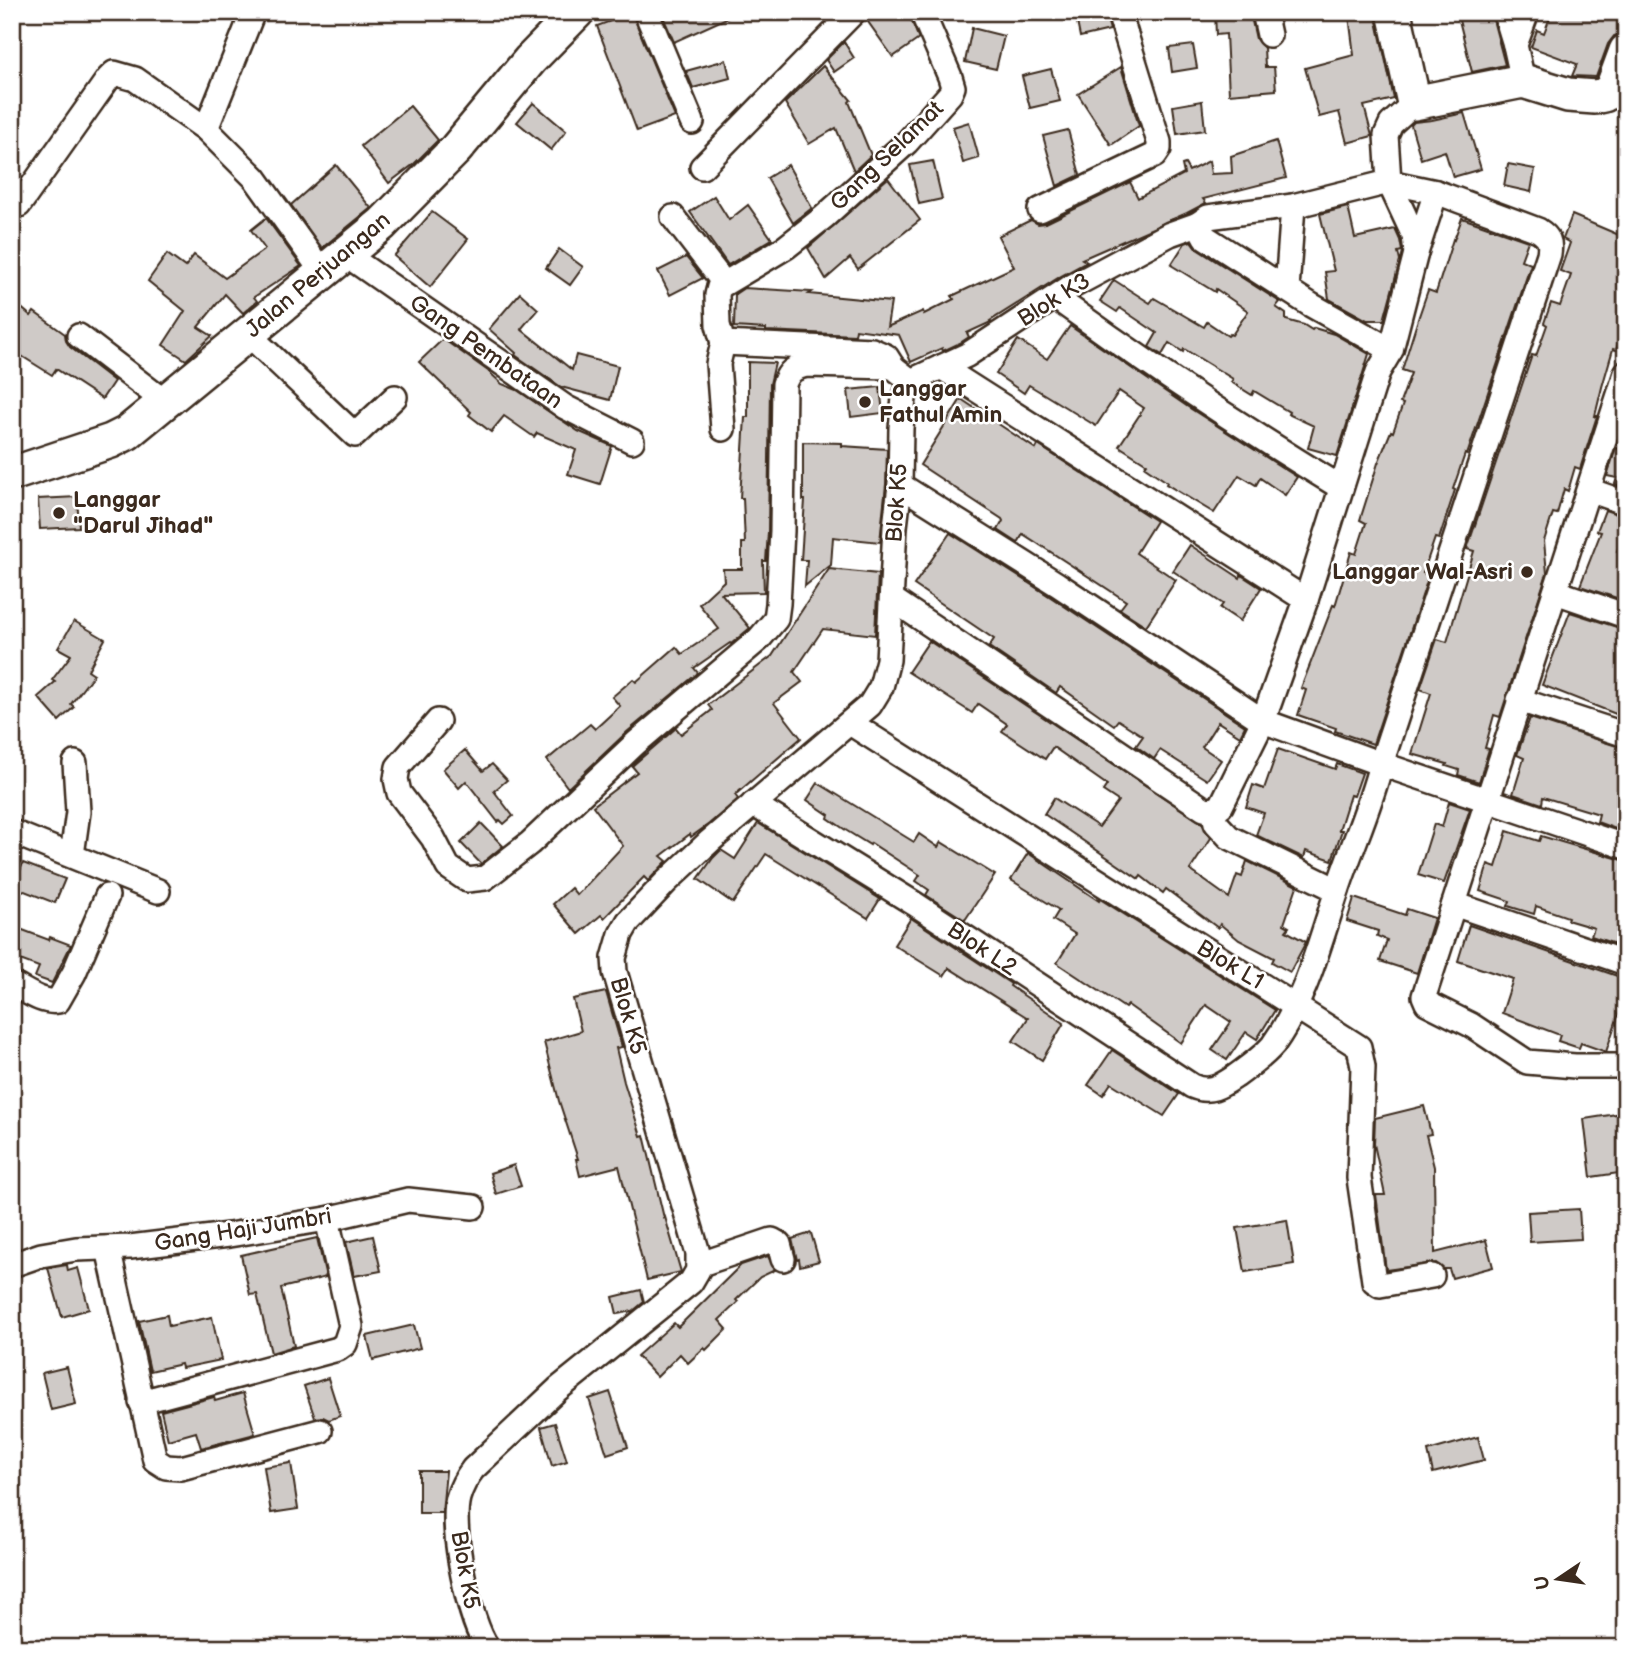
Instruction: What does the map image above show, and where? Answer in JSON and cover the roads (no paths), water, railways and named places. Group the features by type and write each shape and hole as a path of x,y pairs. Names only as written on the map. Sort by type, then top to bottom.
{"street":[{"path":"206,129 253,12"},
{"name":"Jalan Perjuangan","path":"12,474 111,441 127,433 165,402 382,224 456,149 530,60 577,12"},
{"path":"646,12 692,121"},
{"path":"702,167 854,12"},
{"name":"Gang Selamat","path":"724,283 786,247 908,142 950,94 953,87 950,77 922,12"},
{"path":"1040,210 1155,155 1159,149 1119,12"},
{"path":"1264,12 1269,35"},
{"path":"1394,12 1414,103"},
{"path":"1505,12 1523,81"},
{"path":"1515,45 1527,12"},
{"path":"1416,253 1414,236 1389,182 1386,135 1399,115 1414,103 1523,81 1569,95 1604,95 1612,89 1626,51"},
{"name":"Gang Pembataan","path":"19,205 114,73 135,79 206,129 334,263 565,407 632,441"},
{"path":"1296,1005 1315,963 1337,890 1371,803 1381,764 1549,254 1550,243 1546,235 1538,230 1436,192 1389,182"},
{"name":"Blok K3","path":"902,374 941,367 967,355 1069,288 1170,234 1209,217 1293,206 1389,182"},
{"path":"892,599 1192,802 1204,809 1213,810 1221,806 1263,721 1306,600 1378,372 1391,349 1416,253 1436,192"},
{"path":"1287,289 1293,206"},
{"path":"673,217 724,283 717,295 718,325 723,343 718,364 723,429"},
{"path":"1198,224 1205,237 1345,326 1391,349"},
{"path":"1056,298 1121,345 1282,452 1340,487"},
{"path":"248,334 355,435 395,397"},
{"path":"79,335 165,402"},
{"path":"723,343 872,350 886,356 902,374"},
{"path":"438,721 398,767 396,779 399,793 433,838 448,867 467,880 485,878 530,843 636,743 759,639 776,619 782,531 784,384 788,373 796,367 807,365 902,374"},
{"path":"941,367 1306,600"},
{"name":"Blok K5","path":"488,1648 475,1625 460,1551 456,1518 458,1499 465,1479 558,1389 691,1282 698,1269 698,1253 615,972 617,944 628,922 710,841 870,705 881,687 888,660 895,527 900,485 904,398 902,374"},
{"path":"1625,380 1424,996 1427,1003 1471,1024 1527,1062 1626,1066"},
{"path":"900,485 1057,584 1263,721 1626,847"},
{"path":"1589,491 1626,503"},
{"path":"1556,592 1626,617"},
{"path":"1519,700 1626,735"},
{"name":"Blok L1","path":"850,723 1359,1047 1363,1056 1359,1178 1374,1281 1380,1285 1432,1276"},
{"path":"72,855 78,812 75,763"},
{"name":"Blok L2","path":"754,804 915,904 1202,1090 1211,1090 1253,1063 1272,1046 1296,1005"},
{"path":"1213,810 1216,823 1229,837 1337,890"},
{"path":"12,832 158,891"},
{"path":"12,984 41,999 58,1001 74,973 107,896"},
{"path":"1454,904 1626,962"},
{"name":"Gang Haji Jumbri","path":"12,1265 41,1255 76,1249 229,1235 327,1219 408,1200 473,1207"},
{"path":"141,1402 338,1349 345,1344 351,1326 327,1219"},
{"path":"698,1265 772,1240 779,1244 783,1259"},
{"path":"108,1248 155,1460 166,1467 181,1468 320,1431"}],"place":[{"name":"Langgar Fathul Amin","path":"865,402"},
{"name":"Langgar \"Darul Jihad\"","path":"59,513"},
{"name":"Langgar Wal-Asri","path":"1527,572"}]}
